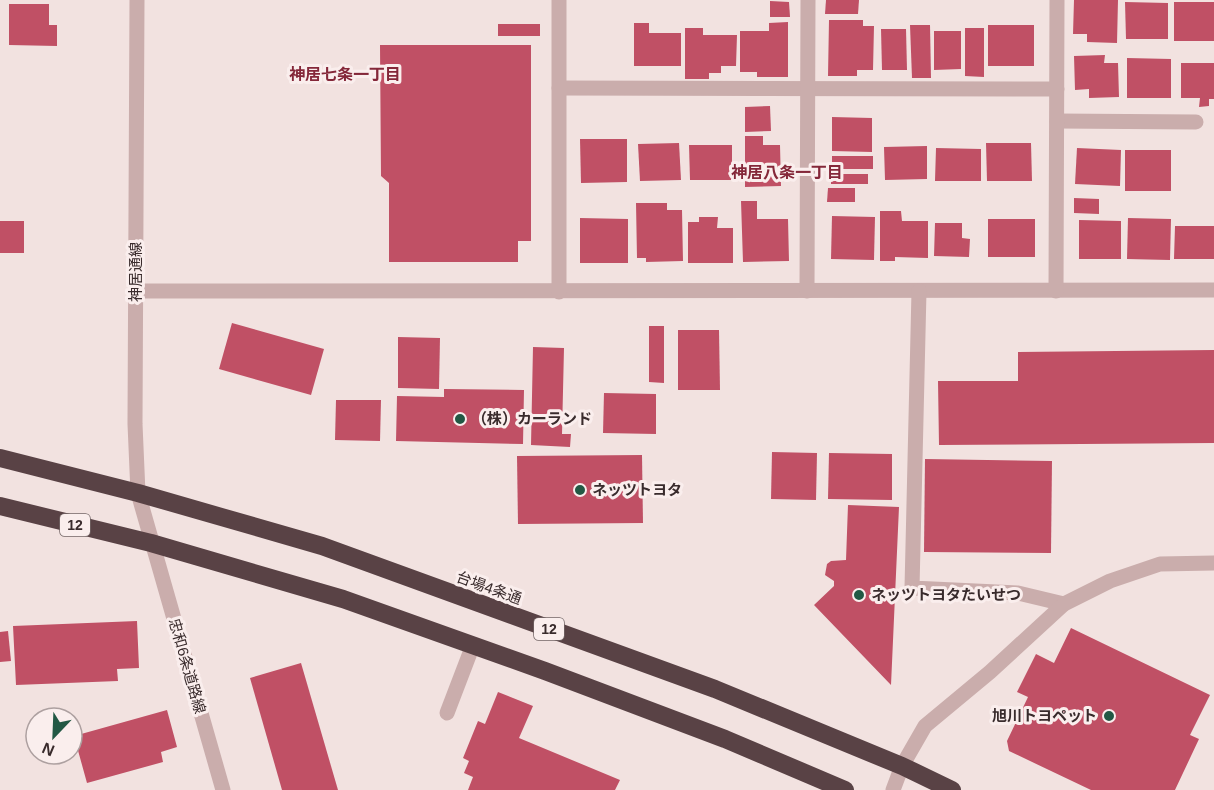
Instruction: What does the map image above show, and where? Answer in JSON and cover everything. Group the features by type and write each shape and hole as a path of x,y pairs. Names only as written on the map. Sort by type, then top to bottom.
{"highway":[{"name":"台場4条通","path":"0,458 138,493 322,546 715,689 903,766 952,790"},
{"name":"12","path":"0,506 151,543 343,599 725,739 845,790"}],"street":[{"name":"神居通線","path":"137,0 135,424 138,493 151,543"},
{"path":"559,0 559,292"},
{"path":"807,291 808,0"},
{"path":"1056,291 1057,0"},
{"path":"559,88 1057,89"},
{"path":"1057,121 1196,122"},
{"path":"136,291 1214,290"},
{"path":"919,291 912,588 1018,593 1064,604"},
{"name":"忠和6条道路線","path":"151,543 223,790"},
{"path":"893,790 925,726 990,672 1064,604 1110,581 1160,564 1214,563"},
{"path":"447,713 473,645"}],"building":[{"path":"826,0 859,0 858,14 825,14"},
{"path":"1074,0 1118,0 1117,43 1087,42 1087,34 1073,34"},
{"path":"770,1 789,2 790,17 770,17"},
{"path":"1125,2 1168,3 1168,39 1126,39"},
{"path":"1174,2 1214,2 1214,41 1174,41"},
{"path":"9,4 49,4 49,25 57,25 57,46 9,45"},
{"path":"829,20 863,20 863,26 874,26 873,70 857,70 857,76 828,76"},
{"path":"788,22 788,77 757,77 757,72 740,72 740,31 769,31 769,23"},
{"path":"634,23 649,23 649,33 681,33 681,66 634,66"},
{"path":"498,24 540,24 540,36 498,36"},
{"path":"910,25 930,25 931,78 912,78"},
{"path":"988,25 1034,25 1034,66 988,66"},
{"path":"685,28 703,28 703,35 737,35 736,66 721,66 721,73 709,73 709,79 685,79"},
{"path":"965,28 984,28 984,77 965,76"},
{"path":"881,29 906,29 907,70 882,70"},
{"path":"934,31 961,31 961,69 934,70"},
{"path":"380,45 531,45 531,241 518,241 518,262 389,262 389,183 381,176"},
{"path":"1105,55 1104,63 1118,63 1119,97 1089,98 1089,89 1075,90 1074,56"},
{"path":"1127,58 1171,59 1171,98 1127,98"},
{"path":"1181,63 1214,63 1214,99 1209,99 1209,106 1199,107 1200,98 1181,98"},
{"path":"770,106 771,131 745,132 745,107"},
{"path":"832,117 872,118 872,152 832,151"},
{"path":"745,136 763,136 763,145 780,145 781,186 745,187"},
{"path":"580,139 627,139 627,182 581,183"},
{"path":"679,143 681,180 640,181 638,144"},
{"path":"986,143 1031,143 1032,181 987,181"},
{"path":"689,145 732,145 732,180 690,180"},
{"path":"927,146 927,179 885,180 884,147"},
{"path":"936,148 981,149 981,181 935,181"},
{"path":"1077,148 1121,150 1120,186 1075,184"},
{"path":"1125,150 1171,150 1171,191 1125,191"},
{"path":"832,156 873,156 873,169 832,169"},
{"path":"831,174 868,174 868,184 831,184"},
{"path":"828,188 855,188 855,202 827,202"},
{"path":"1074,198 1099,199 1099,214 1074,213"},
{"path":"741,201 757,201 757,219 788,219 789,261 743,262"},
{"path":"636,203 667,203 667,210 682,210 683,261 646,262 646,258 637,258"},
{"path":"880,211 901,211 902,221 928,221 928,258 895,257 895,261 880,261"},
{"path":"832,216 875,217 874,260 831,259"},
{"path":"699,217 718,217 717,228 733,228 733,263 688,263 688,222 699,222"},
{"path":"580,218 628,219 628,263 580,263"},
{"path":"1128,218 1171,219 1170,260 1127,259"},
{"path":"988,219 1035,219 1035,257 988,257"},
{"path":"1079,220 1121,221 1121,259 1079,259"},
{"path":"0,221 24,221 24,253 0,253"},
{"path":"935,223 962,223 962,238 970,239 969,257 934,256"},
{"path":"1175,226 1214,226 1214,259 1174,259"},
{"path":"232,323 324,349 311,395 219,369"},
{"path":"649,326 664,326 664,383 649,382"},
{"path":"678,330 719,330 720,390 678,390"},
{"path":"398,337 440,338 439,389 398,388"},
{"path":"533,347 564,348 562,434 571,434 570,447 531,445"},
{"path":"1214,350 1214,443 939,445 938,381 1018,381 1018,352"},
{"name":"（株）カーランド","path":"444,389 524,390 523,444 396,441 397,396 444,397"},
{"path":"604,393 656,394 656,434 603,433"},
{"path":"336,400 381,400 380,441 335,440"},
{"path":"772,452 817,453 816,500 771,499"},
{"path":"829,453 892,454 892,500 828,499"},
{"name":"ネッツトヨタ","path":"642,455 643,523 518,524 517,456"},
{"path":"925,459 1052,461 1051,553 924,552"},
{"name":"ネッツトヨタたいせつ","path":"848,505 899,507 891,685 814,605 834,586 834,581 825,575 827,564 831,561 846,560"},
{"path":"137,621 139,668 117,669 118,681 16,685 13,626"},
{"name":"旭川トヨペット","path":"1071,628 1210,695 1190,735 1199,739 1175,790 1091,790 1009,751 1007,741 1028,697 1017,692 1036,654 1054,663"},
{"path":"8,631 11,661 0,662 0,632"},
{"path":"301,663 338,790 282,790 250,678"},
{"path":"498,692 533,706 519,738 620,780 615,790 468,790 473,777 464,773 469,761 463,758 478,721 485,724"},
{"path":"167,710 177,747 161,752 163,762 87,783 82,766 84,733"}],"place":[{"name":"（株）カーランド","path":"460,419"},
{"name":"ネッツトヨタ","path":"580,490"},
{"name":"ネッツトヨタたいせつ","path":"859,595"},
{"name":"旭川トヨペット","path":"1109,716"}],"district":[{"name":"神居七条一丁目","path":"345,74"},
{"name":"神居八条一丁目","path":"787,172"}]}
